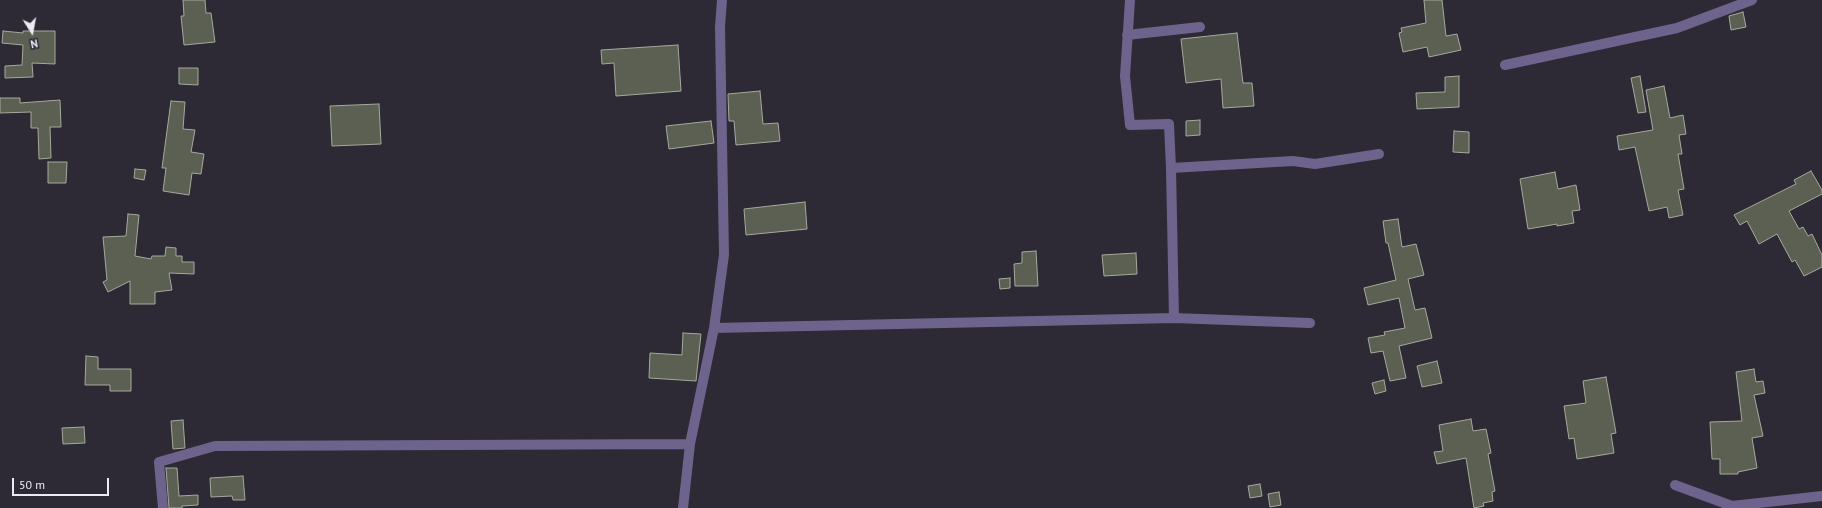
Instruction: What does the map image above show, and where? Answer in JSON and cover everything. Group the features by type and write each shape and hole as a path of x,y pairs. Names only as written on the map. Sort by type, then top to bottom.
{"street":[{"path":"683,508 690,444 714,328 724,255 720,27 722,0"},
{"path":"1130,0 1125,76 1130,124 1169,124 1174,318"},
{"path":"1505,65 1677,28 1752,0"},
{"path":"1127,35 1200,28"},
{"path":"1171,168 1293,161 1316,164 1380,154"},
{"path":"714,328 1174,318 1310,324"},
{"path":"163,508 159,462 215,446 690,444"},
{"path":"1675,486 1732,506 1822,496"}],"building":[{"path":"183,0 205,0 206,13 211,13 215,42 184,45 181,16 184,16"},
{"path":"1424,0 1442,0 1446,36 1457,34 1461,50 1429,57 1427,47 1403,52 1399,33 1402,32 1401,28 1426,23"},
{"path":"1743,12 1746,27 1731,30 1729,16"},
{"path":"3,31 23,33 23,31 55,31 55,64 32,63 33,77 5,78 5,66 22,65 23,45 2,43"},
{"path":"1237,33 1243,83 1252,83 1254,106 1223,108 1221,79 1186,83 1181,39"},
{"path":"678,45 681,91 616,96 614,63 602,64 601,50"},
{"path":"179,68 198,68 198,85 179,84"},
{"path":"1459,76 1459,107 1417,109 1416,93 1445,92 1445,77"},
{"path":"1640,76 1646,112 1638,113 1631,78"},
{"path":"1664,86 1670,118 1683,115 1686,134 1679,135 1682,154 1678,154 1684,189 1678,190 1683,215 1669,218 1667,207 1649,211 1635,147 1619,150 1617,136 1653,130 1646,90"},
{"path":"760,91 763,124 778,123 780,141 736,145 734,121 729,121 728,94"},
{"path":"0,98 20,98 20,103 60,100 61,127 50,127 51,158 39,159 38,128 31,128 31,112 0,113"},
{"path":"171,101 185,102 183,129 195,130 191,152 204,154 201,174 192,173 189,195 163,191 166,168 162,168"},
{"path":"379,104 381,144 332,146 330,106"},
{"path":"1200,120 1200,135 1186,136 1186,121"},
{"path":"711,121 714,143 669,149 666,126"},
{"path":"1454,131 1469,132 1469,153 1453,152"},
{"path":"48,162 67,162 66,183 48,183"},
{"path":"135,169 146,170 144,180 134,178"},
{"path":"1811,171 1822,190 1822,194 1789,211 1799,229 1803,227 1808,236 1812,234 1822,255 1822,267 1804,276 1795,260 1792,262 1777,234 1759,244 1747,221 1740,225 1734,215 1796,184 1794,180"},
{"path":"1555,172 1558,189 1576,185 1580,210 1572,211 1574,223 1557,226 1557,224 1528,229 1520,179"},
{"path":"805,202 807,229 746,235 744,209"},
{"path":"128,214 139,215 135,256 151,259 152,256 165,256 166,247 176,248 176,256 182,256 182,262 194,262 194,274 169,273 172,290 155,292 155,304 130,304 130,281 108,292 103,282 107,280 103,237 126,236"},
{"path":"1398,219 1402,247 1416,244 1424,275 1408,279 1415,310 1425,308 1432,338 1399,346 1406,378 1390,381 1383,351 1371,353 1368,338 1385,335 1384,332 1405,328 1399,298 1368,305 1364,288 1396,280 1388,243 1386,243 1383,221"},
{"path":"1036,251 1038,286 1015,286 1014,264 1022,263 1022,252"},
{"path":"1136,253 1137,274 1104,276 1102,255"},
{"path":"1010,278 1010,288 1000,289 999,279"},
{"path":"683,333 701,334 696,381 649,378 650,353 682,355"},
{"path":"86,356 98,357 98,369 131,369 131,391 110,391 110,385 85,385"},
{"path":"1437,361 1442,383 1422,387 1417,366"},
{"path":"1754,369 1756,382 1763,381 1765,393 1754,395 1763,436 1752,438 1757,468 1738,472 1738,474 1720,474 1720,459 1712,459 1710,422 1742,421 1736,372"},
{"path":"1606,377 1616,433 1611,434 1614,453 1577,459 1574,438 1569,439 1564,406 1586,403 1583,381"},
{"path":"1384,380 1386,391 1375,394 1372,383"},
{"path":"1471,419 1473,431 1486,429 1491,453 1488,454 1495,491 1492,492 1493,501 1483,503 1484,506 1474,508 1466,458 1437,464 1434,452 1443,451 1439,425"},
{"path":"183,420 185,448 173,449 171,421"},
{"path":"84,427 85,443 63,444 62,428"},
{"path":"166,468 177,468 179,496 198,495 198,505 182,506 182,508 169,508"},
{"path":"243,476 245,500 233,500 232,496 211,497 210,478"},
{"path":"1260,484 1262,496 1250,498 1248,486"},
{"path":"1279,492 1281,505 1270,507 1268,494"}]}
